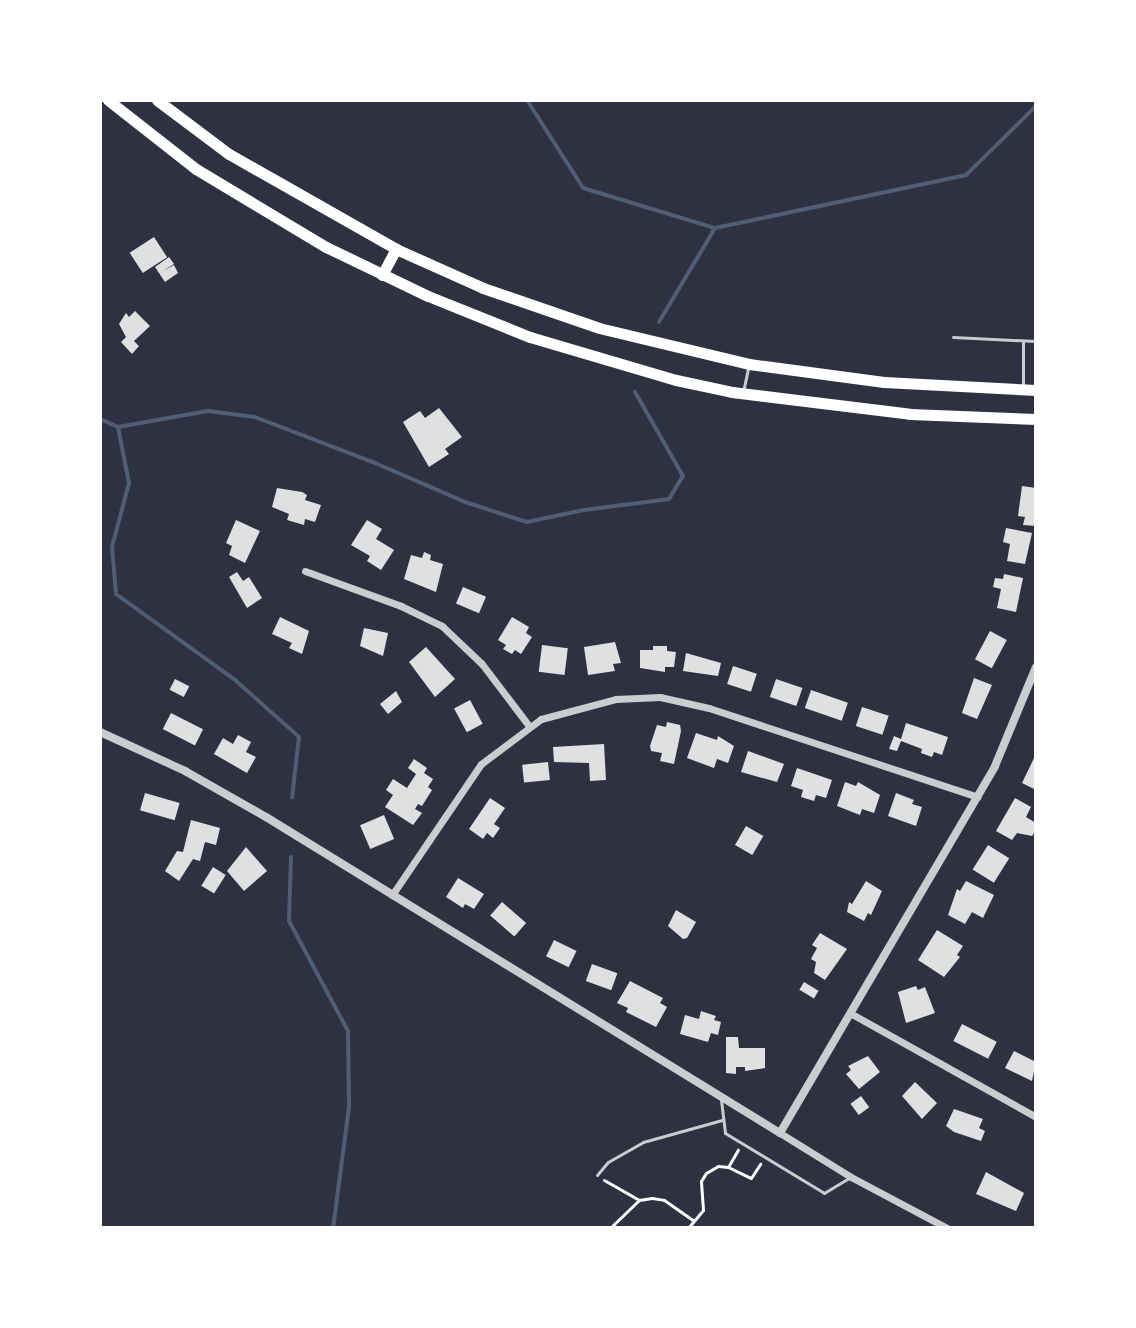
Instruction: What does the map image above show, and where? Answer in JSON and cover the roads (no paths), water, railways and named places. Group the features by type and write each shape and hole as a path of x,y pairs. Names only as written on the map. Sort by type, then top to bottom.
{"highway":[{"path":"108,100 123,105 196,169 300,232 382,275 530,337 676,380 743,393 910,414 1036,419"},
{"path":"157,100 229,154 396,249 483,288 584,323 749,364 884,382 1036,390"},
{"path":"382,275 396,249"}],"street":[{"path":"305,571 401,606 442,626 482,664 529,726"},
{"path":"780,1133 978,797 1021,711 1036,667"},
{"path":"392,895 481,764 529,726 567,710 604,701 660,697 709,708 978,797"},
{"path":"100,732 207,783 851,1177 947,1228"},
{"path":"850,1013 1036,1117"}],"lane":[{"path":"953,337 1036,341"},
{"path":"1023,340 1023,389"},
{"path":"743,393 749,364"},
{"path":"721,1097 725,1133 824,1193 851,1177"},
{"path":"597,1175 608,1162 643,1142 722,1120"}],"waterway":[{"path":"527,100 583,188 715,228 966,175 1036,106"},
{"path":"659,322 715,228"},
{"path":"100,419 118,427 208,411 255,417 465,502 527,522 584,510 669,499 683,476 635,392"},
{"path":"118,427 129,483 112,547 116,594 234,679 299,737 292,798"},
{"path":"291,857 289,921 348,1031 349,1107 333,1228"}]}
